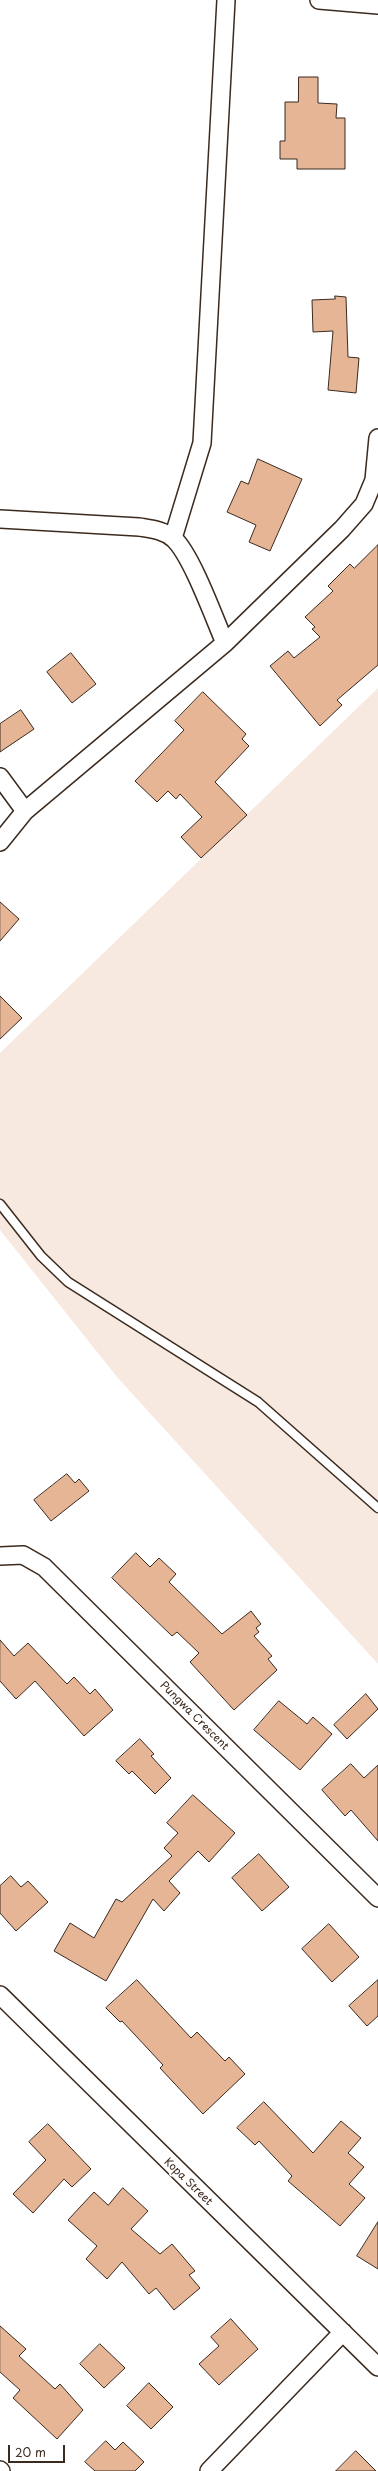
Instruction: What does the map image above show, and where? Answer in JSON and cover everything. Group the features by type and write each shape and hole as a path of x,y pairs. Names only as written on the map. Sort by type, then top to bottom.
{"street":[{"path":"173,538 202,443 226,0"},
{"path":"319,0 378,5"},
{"path":"0,842 25,811 226,643 342,528 364,504 374,480 378,438"},
{"path":"2,524 139,527 157,529 173,538 184,552 226,643"},
{"path":"0,777 25,811"},
{"name":"Pungwa Crescent","path":"0,1556 23,1555 44,1567 378,1898"},
{"name":"Kopa Street","path":"0,1995 378,2366"},
{"path":"209,2471 343,2332"}],"lane":[{"path":"0,1204 41,1256 68,1282 258,1402 378,1508"}],"shaded area":[{"path":"378,688 378,1664 117,1377 0,1230 0,1053"}],"building":[{"path":"299,77 318,77 318,103 337,104 336,118 345,118 345,169 297,169 297,159 280,159 280,141 285,141 285,102 298,102"},
{"path":"335,296 346,297 348,357 359,358 356,393 328,390 333,331 313,332 312,300 335,299"},
{"path":"258,459 302,479 270,551 249,542 256,525 227,512 241,481 248,484"},
{"path":"378,545 378,665 337,700 342,705 320,726 270,666 288,651 294,658 320,637 312,629 315,627 305,617 333,591 328,586 350,564 354,568"},
{"path":"71,653 96,684 72,703 47,672"},
{"path":"203,692 246,734 242,739 249,746 215,782 247,815 201,858 181,837 202,817 180,794 176,799 168,791 157,802 135,781 184,730 175,721"},
{"path":"21,710 34,729 0,752 0,724"},
{"path":"0,902 19,919 0,941"},
{"path":"0,996 22,1018 0,1039"},
{"path":"67,1474 75,1483 79,1479 89,1491 51,1521 34,1500"},
{"path":"136,1553 150,1567 159,1558 176,1574 169,1582 222,1634 251,1611 261,1624 256,1628 259,1632 254,1636 272,1656 268,1659 277,1670 234,1710 190,1662 199,1653 177,1632 172,1636 112,1578"},
{"path":"0,1640 14,1656 28,1643 67,1684 74,1677 90,1694 95,1689 113,1710 84,1736 35,1681 16,1699 0,1681"},
{"path":"366,1694 378,1709 347,1739 334,1725"},
{"path":"279,1701 307,1724 313,1717 332,1734 300,1770 254,1730"},
{"path":"140,1739 154,1754 151,1756 171,1778 155,1794 132,1771 129,1774 116,1761"},
{"path":"351,1764 364,1778 378,1765 378,1841 351,1810 345,1816 322,1790"},
{"path":"193,1795 235,1833 209,1862 198,1851 169,1881 180,1893 164,1911 153,1899 106,1981 54,1951 70,1923 94,1938 116,1899 122,1902 172,1856 164,1848 178,1833 167,1823"},
{"path":"259,1854 289,1887 262,1911 232,1878"},
{"path":"11,1876 21,1887 28,1881 48,1902 16,1931 0,1913 0,1886"},
{"path":"329,1924 359,1957 332,1982 302,1949"},
{"path":"137,1980 191,2038 197,2032 225,2061 229,2057 245,2074 203,2114 160,2068 163,2065 122,2021 120,2022 106,2008"},
{"path":"378,1980 378,2016 367,2026 349,2006"},
{"path":"264,2102 313,2153 341,2121 361,2138 348,2153 364,2167 349,2184 365,2198 340,2226 288,2181 292,2176 259,2141 255,2145 237,2128"},
{"path":"48,2124 91,2169 72,2187 64,2179 33,2213 13,2194 46,2160 29,2142"},
{"path":"123,2188 148,2211 131,2229 160,2254 172,2244 195,2271 189,2275 200,2288 174,2310 156,2288 149,2294 122,2262 107,2279 86,2259 97,2246 68,2220 94,2192 108,2205"},
{"path":"378,2222 378,2269 357,2256"},
{"path":"231,2319 258,2349 219,2385 199,2364 219,2346 211,2337"},
{"path":"0,2326 26,2349 19,2356 55,2389 60,2384 83,2410 57,2439 13,2398 20,2390 0,2372"},
{"path":"100,2344 125,2368 104,2388 80,2364"},
{"path":"149,2383 173,2407 151,2429 127,2406"},
{"path":"106,2441 115,2450 123,2442 144,2462 135,2471 95,2471 85,2462"},
{"path":"356,2451 376,2471 336,2471"}]}
